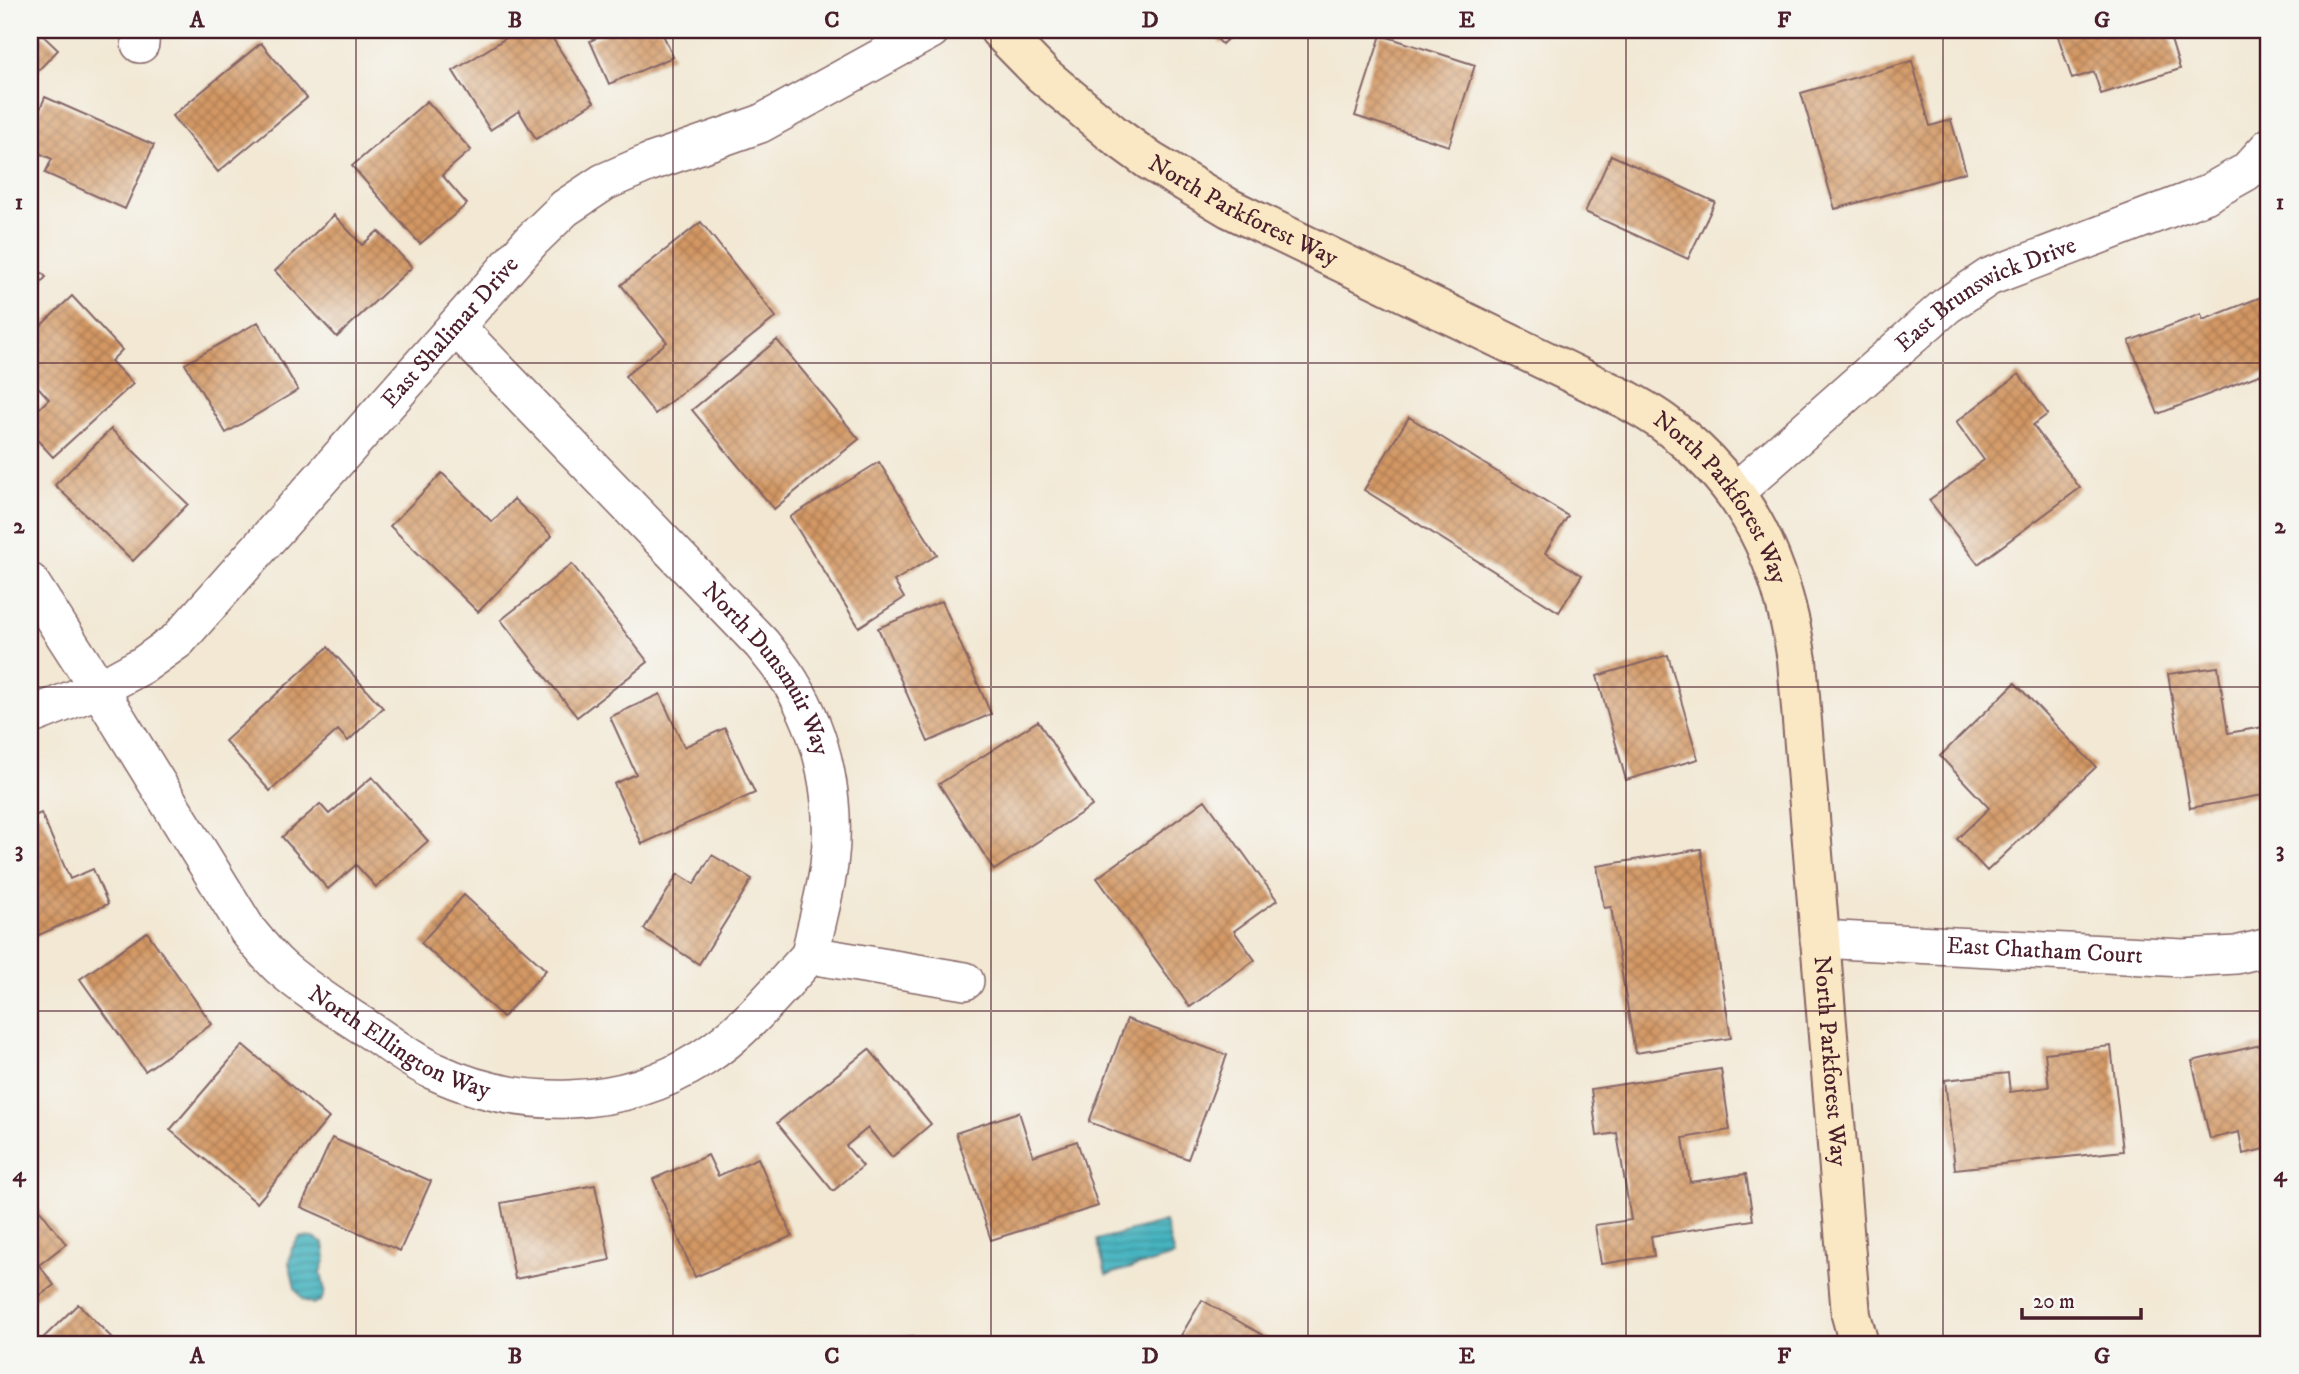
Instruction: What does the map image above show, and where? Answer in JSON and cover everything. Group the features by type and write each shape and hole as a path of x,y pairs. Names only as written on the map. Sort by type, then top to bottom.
{"street":[{"name":"East Shalimar Drive","path":"30,716 99,689 143,666 178,639 532,240 565,208 604,182 648,163 760,124 931,30"},
{"name":"North Parkforest Way","path":"999,30 1042,75 1150,161 1229,208 1628,400 1677,433 1704,457 1734,492 1759,531 1778,571 1790,615 1797,660 1851,1315 1859,1344"},
{"name":"East Brunswick Drive","path":"1734,492 1946,306 1989,277 2205,195 2246,172 2269,147"},
{"name":"North Dunsmuir Way","path":"456,327 762,644 791,683 812,726 826,771 832,818 829,864 810,955"},
{"name":"North Ellington Way","path":"30,582 248,931 278,965 314,994 431,1070 476,1088 523,1098 572,1100 617,1093 662,1080 703,1058 740,1031 810,955"},
{"name":"East Chatham Court","path":"1819,939 2183,958 2236,955 2269,947"},
{"path":"810,955 965,981"}],"water":[{"path":"1165,1222 1174,1256 1106,1275 1097,1240"},
{"path":"300,1237 314,1238 324,1244 326,1258 321,1272 325,1291 321,1301 313,1304 303,1300 295,1288 289,1263 292,1248"}],"building":[{"path":"30,30 37,30 58,50 30,79"},
{"path":"519,30 547,30 594,102 536,139 519,111 490,130 453,71"},
{"path":"603,30 661,30 673,57 609,84 590,41 605,34"},
{"path":"1208,30 1237,30 1222,44"},
{"path":"2056,30 2168,30 2180,69 2101,94 2094,72 2072,79"},
{"path":"1381,35 1475,65 1449,146 1355,116"},
{"path":"261,43 307,98 218,172 172,116"},
{"path":"1912,61 1930,126 1951,120 1966,172 1835,209 1801,93"},
{"path":"45,97 154,145 125,209 45,173 52,159 30,149 30,133"},
{"path":"427,101 471,150 442,175 467,204 420,244 352,166"},
{"path":"1611,155 1715,202 1688,259 1585,212"},
{"path":"334,215 362,245 378,231 412,267 337,337 275,271"},
{"path":"701,222 776,317 655,414 625,376 667,342 621,285"},
{"path":"30,262 46,277 30,295"},
{"path":"2269,294 2269,371 2158,414 2129,341 2201,314 2203,320"},
{"path":"72,296 122,350 111,361 133,384 53,457 30,432 30,417 49,399 30,378 30,336"},
{"path":"258,322 298,390 226,433 185,364"},
{"path":"777,340 859,439 774,509 692,410"},
{"path":"2019,374 2048,414 2033,425 2080,488 1978,564 1929,500 1984,460 1956,422"},
{"path":"1409,417 1568,516 1545,553 1582,575 1559,612 1364,490"},
{"path":"111,429 188,504 133,561 55,485"},
{"path":"879,462 937,555 894,581 904,598 859,627 790,517"},
{"path":"442,473 492,522 514,499 552,536 478,612 390,526"},
{"path":"572,564 648,662 577,717 501,620"},
{"path":"942,601 991,714 928,742 878,628"},
{"path":"328,647 383,708 348,741 338,730 270,791 225,741"},
{"path":"1668,655 1698,759 1626,780 1597,676"},
{"path":"2218,667 2228,733 2269,726 2269,794 2190,808 2168,674"},
{"path":"2015,683 2096,767 1987,871 1957,839 1989,808 1940,756"},
{"path":"660,694 684,747 725,728 755,793 642,844 614,784 636,774 610,717"},
{"path":"1038,721 1092,806 994,870 939,784"},
{"path":"372,777 428,841 376,887 356,865 328,889 282,837 320,804 329,814"},
{"path":"1205,800 1277,900 1234,931 1255,960 1190,1007 1097,878"},
{"path":"41,813 70,879 93,869 108,904 30,939 30,818"},
{"path":"1701,849 1731,1038 1635,1053 1611,907 1604,908 1597,866"},
{"path":"712,855 752,879 699,964 644,929 678,874 694,884"},
{"path":"464,895 546,970 503,1017 421,943"},
{"path":"147,932 212,1024 145,1071 80,979"},
{"path":"1127,1019 1227,1055 1188,1159 1089,1122"},
{"path":"2269,1043 2269,1148 2243,1154 2239,1132 2210,1139 2192,1061"},
{"path":"243,1045 329,1118 257,1203 170,1130"},
{"path":"2111,1046 2123,1151 1955,1169 1945,1080 2008,1073 2010,1092 2049,1087 2045,1053"},
{"path":"869,1049 931,1124 892,1157 868,1128 846,1146 863,1166 833,1191 777,1123"},
{"path":"1721,1069 1730,1130 1683,1138 1690,1182 1746,1174 1753,1220 1651,1236 1654,1256 1601,1264 1595,1225 1631,1220 1617,1133 1597,1136 1591,1089"},
{"path":"1019,1112 1033,1156 1077,1141 1098,1206 991,1240 956,1133"},
{"path":"332,1138 431,1181 400,1251 301,1207"},
{"path":"708,1155 718,1176 758,1158 792,1236 695,1277 653,1179"},
{"path":"595,1185 610,1260 515,1279 501,1203"},
{"path":"30,1197 66,1244 39,1265 54,1285 30,1303"},
{"path":"1202,1300 1278,1344 1176,1344"},
{"path":"78,1304 118,1344 37,1344"},
{"path":"913,1336 916,1344 882,1343"}]}
